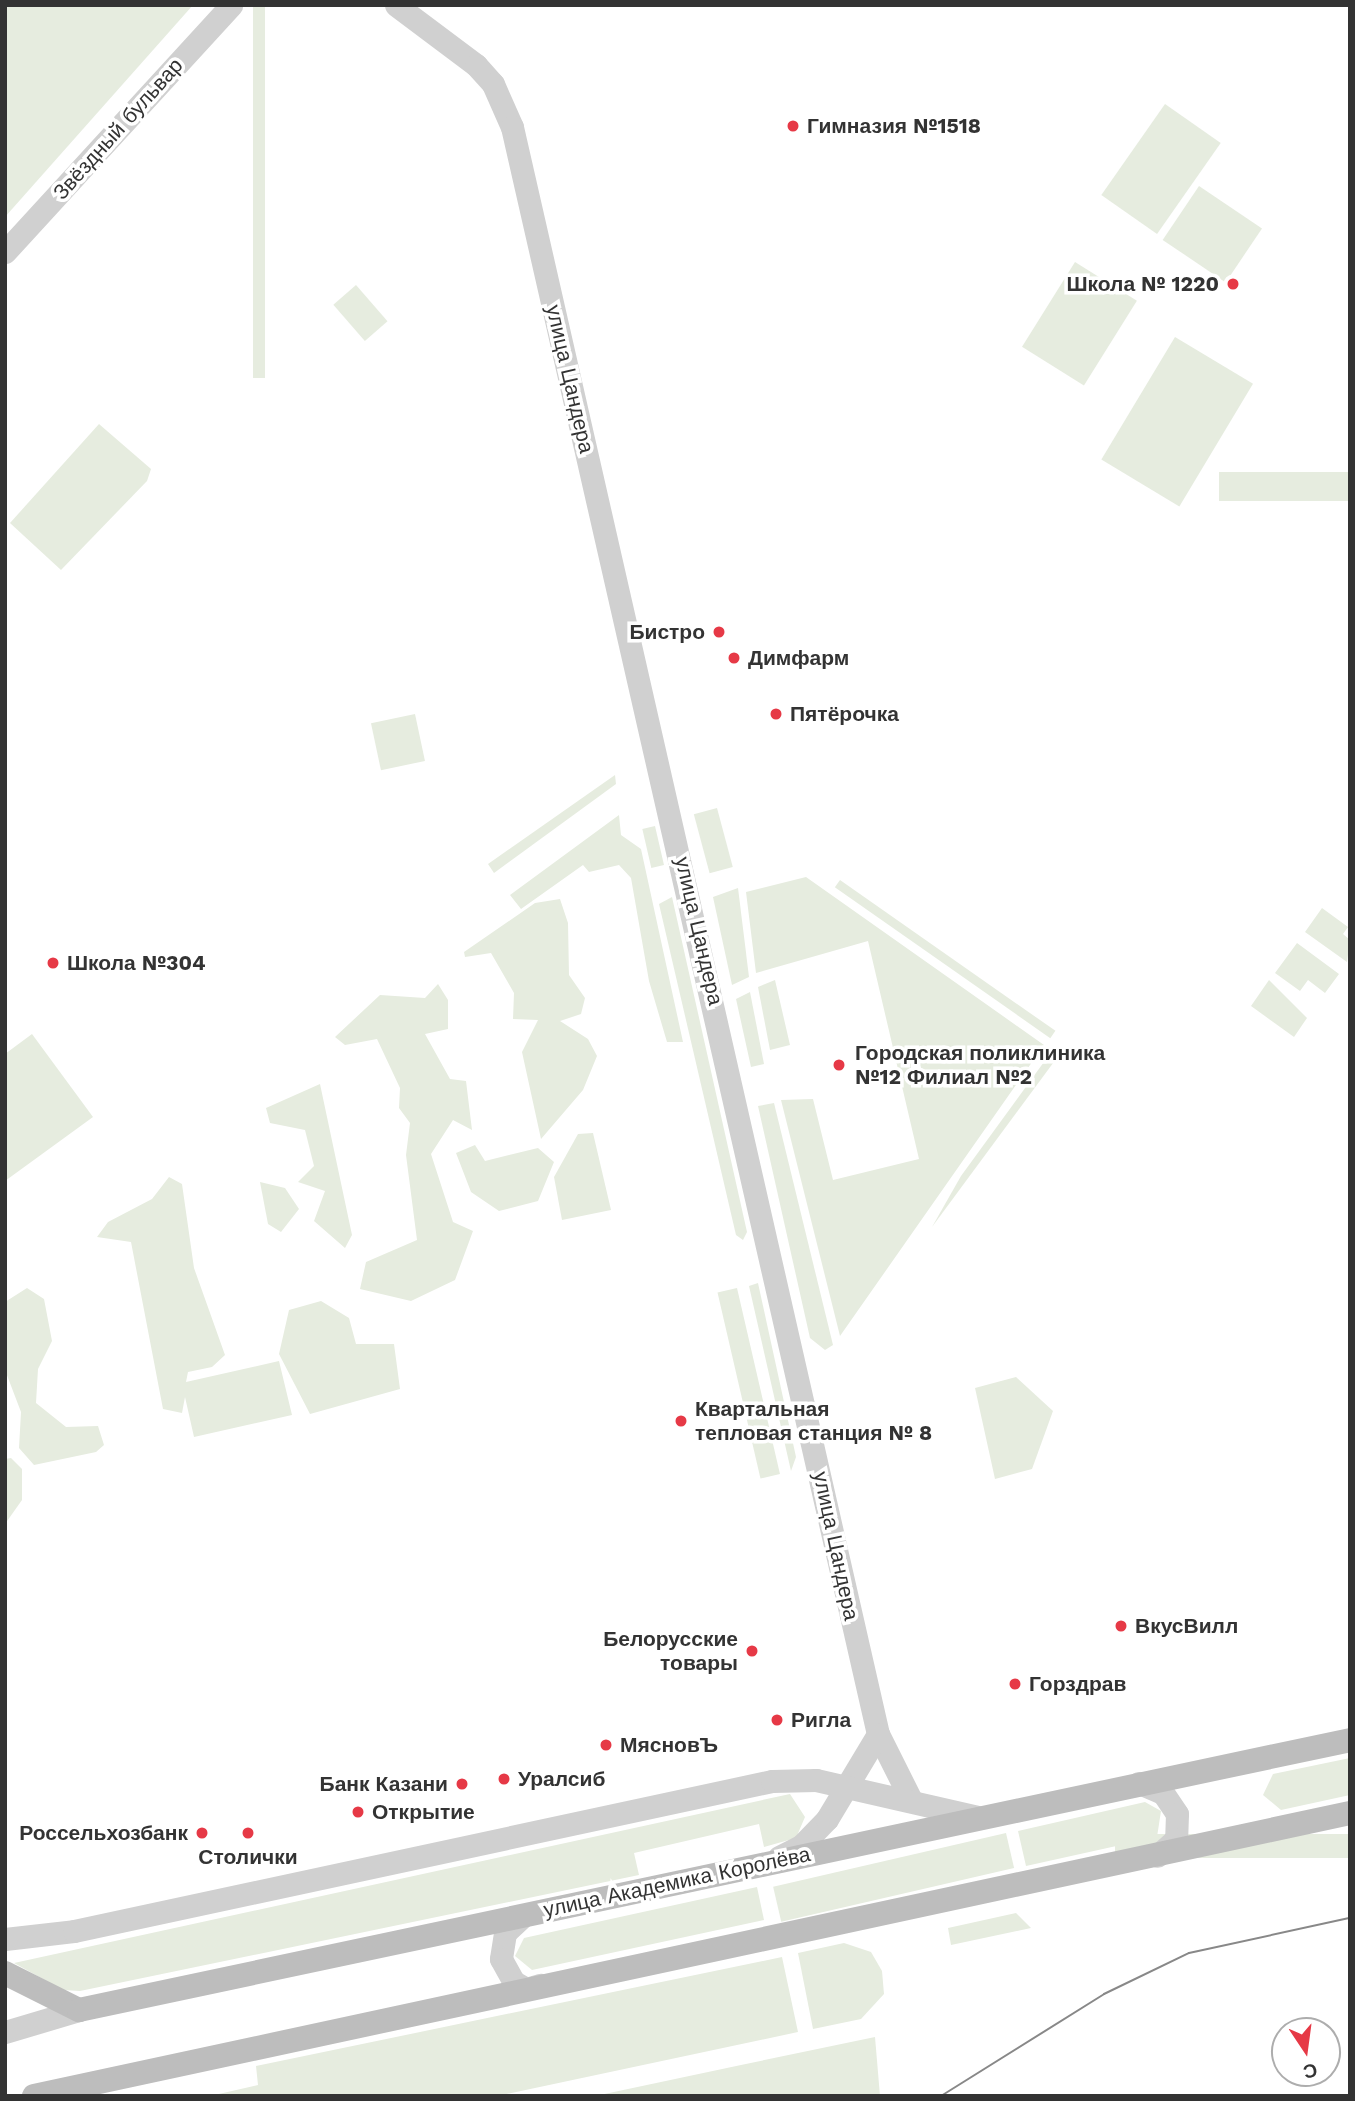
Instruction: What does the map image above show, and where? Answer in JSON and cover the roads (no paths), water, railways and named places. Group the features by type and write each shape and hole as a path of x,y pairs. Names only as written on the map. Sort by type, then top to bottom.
{"main road":[{"name":"улица Академика Королёва","path":"79,2010 1350,1740"},
{"path":"35,2096 540,1985 1350,1813"},
{"path":"5,1973 79,2010"}],"street":[{"name":"Звёздный бульвар","path":"5,252 231,5"},
{"name":"улица Цандера","path":"396,5 476,65 493,84 512,127 878,1734 911,1800"},
{"path":"766,1862 814,1835 878,1734"},
{"path":"5,1939 74,1931 772,1781 845,1786 978,1817"},
{"path":"1139,1783 1163,1793 1177,1814 1176,1839 1157,1856"},
{"path":"524,1915 505,1933 501,1959 514,1982 526,1989 540,1985"},
{"name":"улица Академика Королёва","path":"5,2032 79,2010"}],"tram line":[{"path":"941,2096 1104,1994 1189,1953 1350,1918"}],"place":[{"name":"Гимназия №1518","path":"793,126"},
{"name":"Школа № 1220","path":"1233,284"},
{"name":"Бистро","path":"719,632"},
{"name":"Димфарм","path":"734,658"},
{"name":"Пятёрочка","path":"776,714"},
{"name":"Школа №304","path":"53,963"},
{"name":"Городская поликлиника №12 Филиал №2","path":"839,1065"},
{"name":"Квартальная тепловая станция № 8","path":"681,1421"},
{"name":"ВкусВилл","path":"1121,1626"},
{"name":"Белорусские товары","path":"752,1651"},
{"name":"Горздрав","path":"1015,1684"},
{"name":"Ригла","path":"777,1720"},
{"name":"МясновЪ","path":"606,1745"},
{"name":"Уралсиб","path":"504,1779"},
{"name":"Банк Казани","path":"462,1784"},
{"name":"Открытие","path":"358,1812"},
{"name":"Россельхозбанк","path":"202,1833"},
{"name":"Столички","path":"248,1833"}]}
